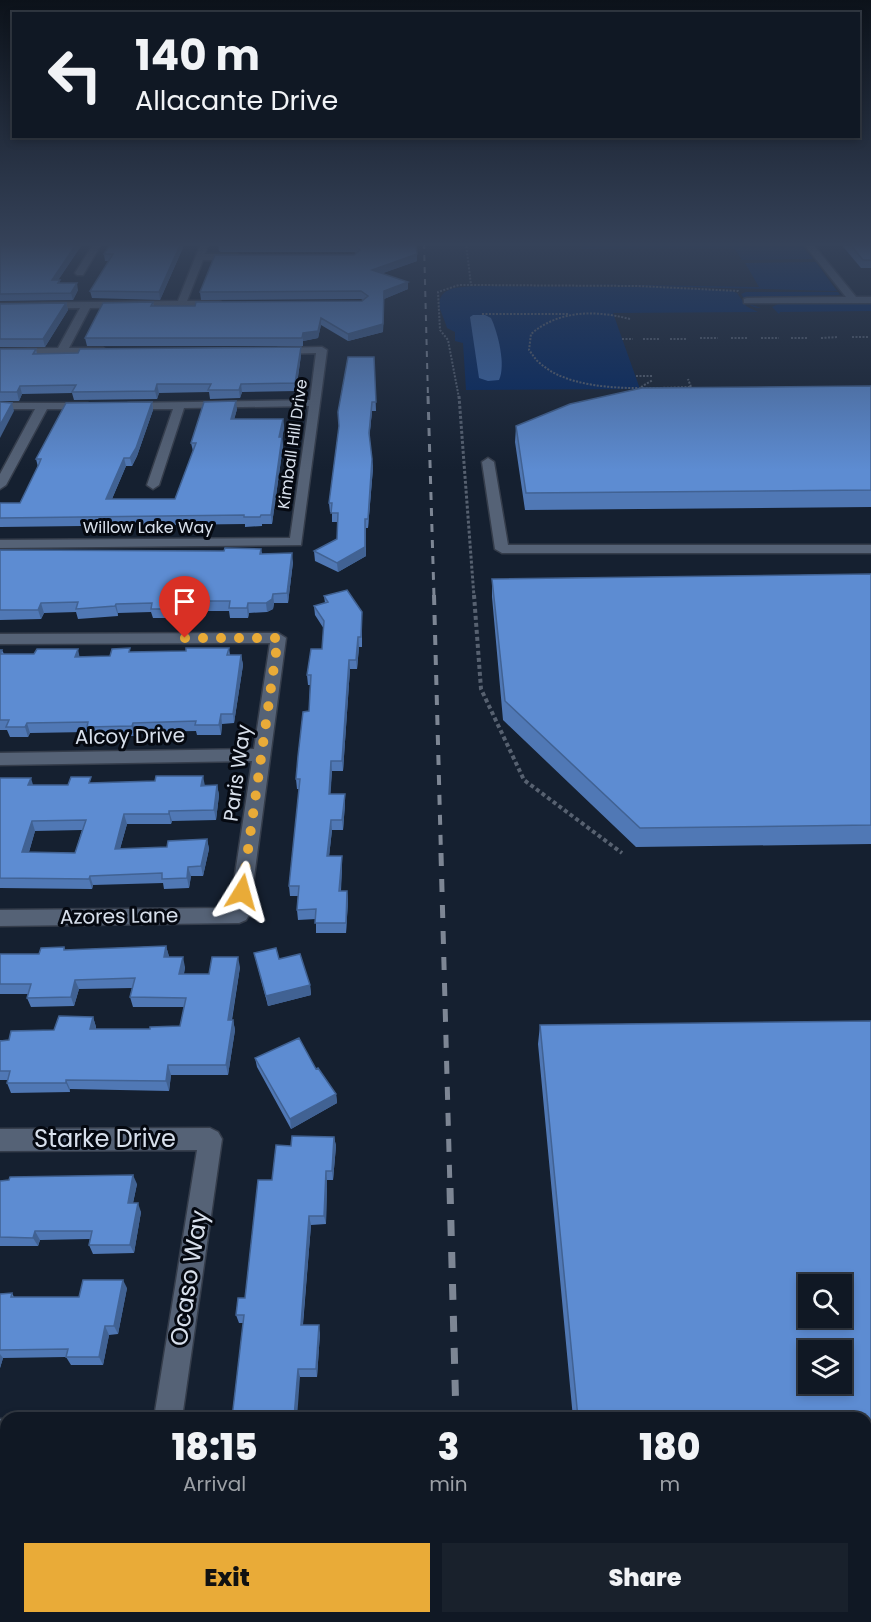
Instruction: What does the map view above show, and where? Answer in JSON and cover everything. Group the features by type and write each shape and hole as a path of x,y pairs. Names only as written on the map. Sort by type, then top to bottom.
{"street":[{"path":"62,351 80,319"},
{"name":"Kimball Hill Drive","path":"263,351 322,350 296,542"},
{"path":"0,352 110,351"},
{"path":"0,406 314,403"},
{"path":"153,485 180,405"},
{"path":"0,485 43,406"},
{"path":"488,462 502,549 871,549"},
{"name":"Willow Lake Way","path":"0,544 296,542"},
{"name":"Paris Way","path":"0,639 278,638 239,915"},
{"name":"Alcoy Drive","path":"0,759 261,755"},
{"name":"Azores Lane","path":"0,918 239,915"},
{"name":"Starke Drive","path":"0,1140 210,1139"},
{"name":"Ocaso Way","path":"169,1412 210,1139"}],"path":[{"path":"438,319 440,330 448,340 458,383 481,689 524,780 622,853"},
{"path":"557,319 535,330 528,339 528,350 532,356 550,370 569,378 608,386 691,387 688,380"},
{"path":"852,337 869,337"},
{"path":"700,338 718,338"},
{"path":"731,338 748,338"},
{"path":"761,338 778,338"},
{"path":"791,338 808,338"},
{"path":"822,338 838,338"},
{"path":"622,339 633,339"},
{"path":"643,339 660,339"},
{"path":"670,339 686,339"},
{"path":"636,376 652,378 639,387"}],"shaded area":[{"path":"444,319 615,319 640,389 466,390 463,343 455,341 455,332 447,328"},
{"path":"470,319 491,319 498,340 501,374 499,380 488,381 479,378"}],"building":[{"path":"0,319 56,319 43,339 0,339"},
{"path":"95,319 321,319 318,331 303,333 302,338 85,338"},
{"path":"322,319 383,319 383,324 348,334"},
{"path":"301,347 295,383 241,384 239,390 208,390 211,384 157,384 155,391 72,392 76,385 20,386 17,392 0,392 0,349 36,349 33,354 78,353 80,349"},
{"path":"348,357 374,357 376,402 372,402 369,433 372,459 368,519 365,519 365,547 337,563 314,551 337,539 338,513 331,513 332,503 329,503 339,426 338,412"},
{"path":"871,386 871,490 526,493 516,426 570,404 642,388"},
{"path":"236,401 231,419 283,419 271,515 260,517 244,517 244,515 0,518 0,503 20,503 41,459 36,459 66,403 152,402 136,448 130,458 124,458 106,499 175,499 196,443 191,443 204,402"},
{"path":"0,402 12,403 0,425"},
{"path":"225,548 261,549 260,554 292,553 287,593 273,594 272,599 266,603 248,603 247,608 229,608 230,601 193,601 191,609 151,609 152,603 116,604 115,606 76,609 78,602 41,603 38,610 0,610 0,550 224,551"},
{"path":"871,574 871,825 640,828 505,701 492,579"},
{"path":"347,590 362,612 361,637 358,637 356,660 349,660 342,761 331,761 329,794 345,794 342,820 331,820 327,856 342,856 339,891 347,891 346,923 315,923 316,909 297,910 299,886 289,886 300,779 296,779 298,756 303,712 309,711 311,675 307,675 311,649 322,649 324,621 314,606 328,602 324,596"},
{"path":"130,648 129,652 229,648 227,655 241,655 233,714 221,714 219,725 195,725 196,721 87,727 88,722 27,723 25,727 6,727 9,720 0,720 0,654 34,654 37,649 78,649 75,657 110,656 112,649"},
{"path":"156,776 203,776 201,786 217,785 214,810 169,811 169,814 124,814 115,849 167,847 168,841 207,839 201,866 188,867 187,878 162,879 162,873 90,876 89,879 0,878 0,778 31,778 28,785 68,785 71,777 91,777 89,783 155,781","holes":["86,820 75,853 22,852 32,821"]},
{"path":"166,946 164,957 183,957 179,974 209,974 212,957 238,957 228,1020 233,1020 226,1065 168,1065 166,1081 66,1080 66,1083 7,1083 10,1071 0,1071 0,1041 9,1040 11,1031 54,1030 59,1016 93,1017 90,1029 150,1029 150,1027 180,1026 186,998 130,997 135,978 75,980 71,997 27,998 31,984 0,984 0,954 39,954 41,948 64,947 64,950"},
{"path":"276,948 279,959 300,954 310,985 266,996 254,953"},
{"path":"871,1021 871,1412 577,1412 540,1025"},
{"path":"299,1038 316,1069 318,1068 336,1094 290,1119 255,1058"},
{"path":"292,1136 334,1137 332,1171 326,1171 324,1216 309,1216 301,1325 319,1325 316,1369 298,1369 294,1412 233,1412 244,1315 236,1315 238,1298 245,1298 258,1180 272,1180 276,1145 291,1146"},
{"path":"133,1175 128,1203 138,1203 130,1245 89,1245 92,1231 35,1231 33,1238 0,1237 0,1181 9,1180 10,1177"},
{"path":"83,1280 123,1280 114,1326 105,1326 99,1357 66,1357 68,1349 0,1350 0,1294 12,1293 11,1297 79,1297"}],"railway":[{"path":"426,319 428,398"},
{"path":"428,396 434,597"},
{"path":"434,595 441,855"},
{"path":"441,853 450,1189"},
{"path":"450,1188 456,1412"}],"route":[{"path":"185,638 278,638 242,892"}]}
